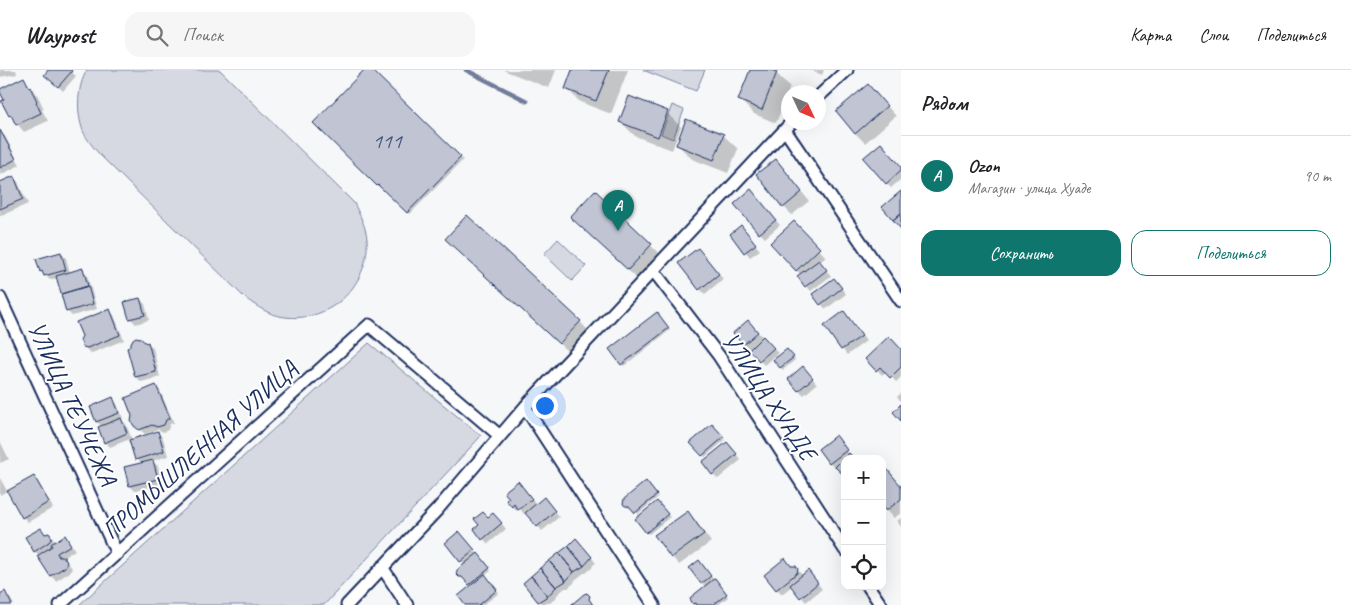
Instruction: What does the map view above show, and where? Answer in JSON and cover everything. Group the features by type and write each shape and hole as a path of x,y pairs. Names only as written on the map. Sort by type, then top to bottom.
{"street":[{"path":"826,90 847,70"},
{"path":"347,605 437,510 525,407 784,130"},
{"path":"791,130 901,301"},
{"name":"УЛИЦА ХУАДЕ","path":"653,270 719,356 842,545"},
{"name":"УЛИЦА ТЕУЧЕЖА","path":"0,298 117,554"},
{"name":"ПРОМЫШЛЕННАЯ УЛИЦА","path":"60,605 369,325 500,436"},
{"path":"525,407 654,605"},
{"path":"382,567 407,605"},
{"path":"871,590 881,605"}],"shaded area":[{"path":"87,70 220,70 354,203 364,225 367,239 366,257 361,273 353,287 329,309 297,318 274,315 245,298 101,156 89,141 83,131 79,116 79,92"},
{"path":"643,70 705,70 696,91"},
{"path":"672,105 684,110 673,139 661,134"},
{"path":"558,239 586,266 572,281 544,254"},
{"path":"369,343 481,436 324,605 79,605"}],"building":[{"path":"48,70 72,71 58,87 44,75"},
{"path":"364,70 372,70 461,157 407,213 313,123"},
{"path":"572,70 609,70 596,101 565,89"},
{"path":"750,70 771,70 777,72 762,110 738,100"},
{"path":"24,77 37,101 41,113 16,125 1,101 4,100 0,89"},
{"path":"868,84 887,106 855,134 836,111"},
{"path":"629,96 668,111 658,137 619,122"},
{"path":"686,119 724,134 714,160 676,145"},
{"path":"0,130 16,159 0,168"},
{"path":"881,143 901,166 901,170 886,184 863,158"},
{"path":"776,159 802,192 783,208 756,174"},
{"path":"14,176 23,199 0,209 0,182"},
{"path":"751,189 776,220 759,234 734,204"},
{"path":"595,190 652,244 628,270 570,217"},
{"path":"901,191 901,213 893,220 882,207"},
{"path":"901,213 901,229 893,220"},
{"path":"467,215 581,321 559,344 445,239"},
{"path":"794,221 820,248 796,271 770,243"},
{"path":"741,225 756,244 744,253 730,234"},
{"path":"698,248 719,274 699,290 678,263"},
{"path":"61,252 66,270 44,276 42,271 40,272 36,259"},
{"path":"819,260 827,270 805,287 797,276"},
{"path":"83,268 88,286 61,294 56,276"},
{"path":"834,278 842,288 820,305 812,294"},
{"path":"88,286 93,304 66,312 61,294"},
{"path":"140,298 145,315 129,319 124,302"},
{"path":"110,309 120,335 87,348 83,347 80,340 82,336 76,322"},
{"path":"844,311 862,336 841,350 824,326"},
{"path":"657,312 669,328 621,365 609,349"},
{"path":"748,320 758,332 743,345 733,333"},
{"path":"763,336 774,348 759,361 749,350"},
{"path":"889,336 901,349 901,367 890,378 880,367 876,371 865,359"},
{"path":"136,337 146,343 148,342 156,372 135,377 127,348"},
{"path":"787,349 794,357 780,368 773,360"},
{"path":"803,366 813,378 798,391 788,379"},
{"path":"156,385 170,418 166,420 164,425 157,427 152,425 139,430 131,421 132,416 125,398"},
{"path":"113,397 119,413 96,422 90,407"},
{"path":"901,404 901,421 893,412"},
{"path":"121,418 127,433 104,443 98,427"},
{"path":"712,424 724,437 702,456 690,443"},
{"path":"158,431 164,451 135,460 129,440"},
{"path":"836,435 847,450 829,464 818,449"},
{"path":"727,442 737,454 712,475 702,462"},
{"path":"153,460 158,479 129,486 124,467"},
{"path":"841,461 841,472 835,467"},
{"path":"886,468 901,486 901,499 886,511"},
{"path":"34,476 49,502 22,518 7,491"},
{"path":"518,481 532,499 518,510 514,504 512,507 506,500 509,498 504,492"},
{"path":"646,481 657,495 635,513 629,506 623,504 624,499"},
{"path":"544,497 555,511 537,527 525,513"},
{"path":"657,501 668,514 646,533 635,519"},
{"path":"688,511 704,534 671,558 654,535"},
{"path":"483,512 488,517 493,513 502,523 482,540 474,529 479,525 474,519"},
{"path":"41,528 45,534 49,533 52,538 34,552 25,537"},
{"path":"459,531 475,550 460,562 445,543"},
{"path":"65,535 71,545 57,553 59,557 64,557 67,562 65,567 50,576 37,556"},
{"path":"576,538 592,557 584,566 568,546"},
{"path":"568,546 584,566 574,572 559,553"},
{"path":"478,553 490,568 469,585 462,577 456,574 457,570"},
{"path":"559,553 574,572 566,581 549,561"},
{"path":"785,558 791,566 796,566 798,569 797,573 776,590 764,575"},
{"path":"699,560 711,576 701,584 689,568"},
{"path":"549,561 566,581 556,587 540,568"},
{"path":"540,568 556,587 548,596 531,576"},
{"path":"808,570 818,583 800,598 790,585"},
{"path":"485,574 497,590 479,605 465,605 458,596"},
{"path":"531,576 548,596 538,602 523,583"},
{"path":"715,578 727,594 713,605 693,604 690,599 691,597"},
{"path":"5,591 12,605 0,605 0,594"},
{"path":"587,593 593,605 571,605 584,594"}],"waterway":[{"path":"466,70 527,101"}],"place":[{"name":"Ozon","path":"618,231"}]}
